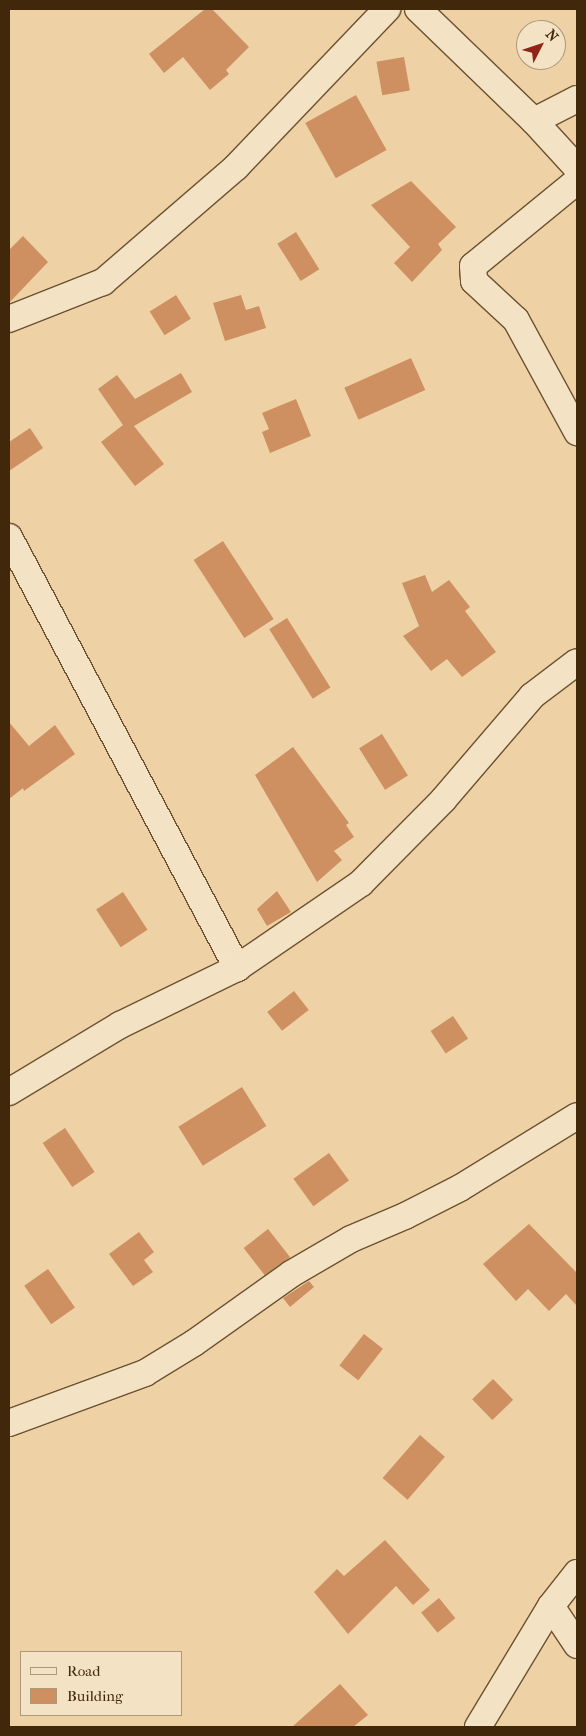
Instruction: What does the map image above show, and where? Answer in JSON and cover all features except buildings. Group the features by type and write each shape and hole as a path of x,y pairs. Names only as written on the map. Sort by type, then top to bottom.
{"street":[{"path":"9,319 104,282 236,167 387,9"},
{"path":"418,9 534,121 577,168"},
{"path":"534,121 577,99"},
{"path":"577,180 473,266 474,282 516,320 577,432"},
{"path":"9,537 237,968"},
{"path":"9,1092 120,1025 237,968 361,883 443,800 532,696 577,662"},
{"path":"9,1423 145,1373 194,1343 292,1274 342,1244 460,1188 577,1116"},
{"path":"478,1727 551,1606 577,1573"},
{"path":"551,1606 577,1645"}]}
